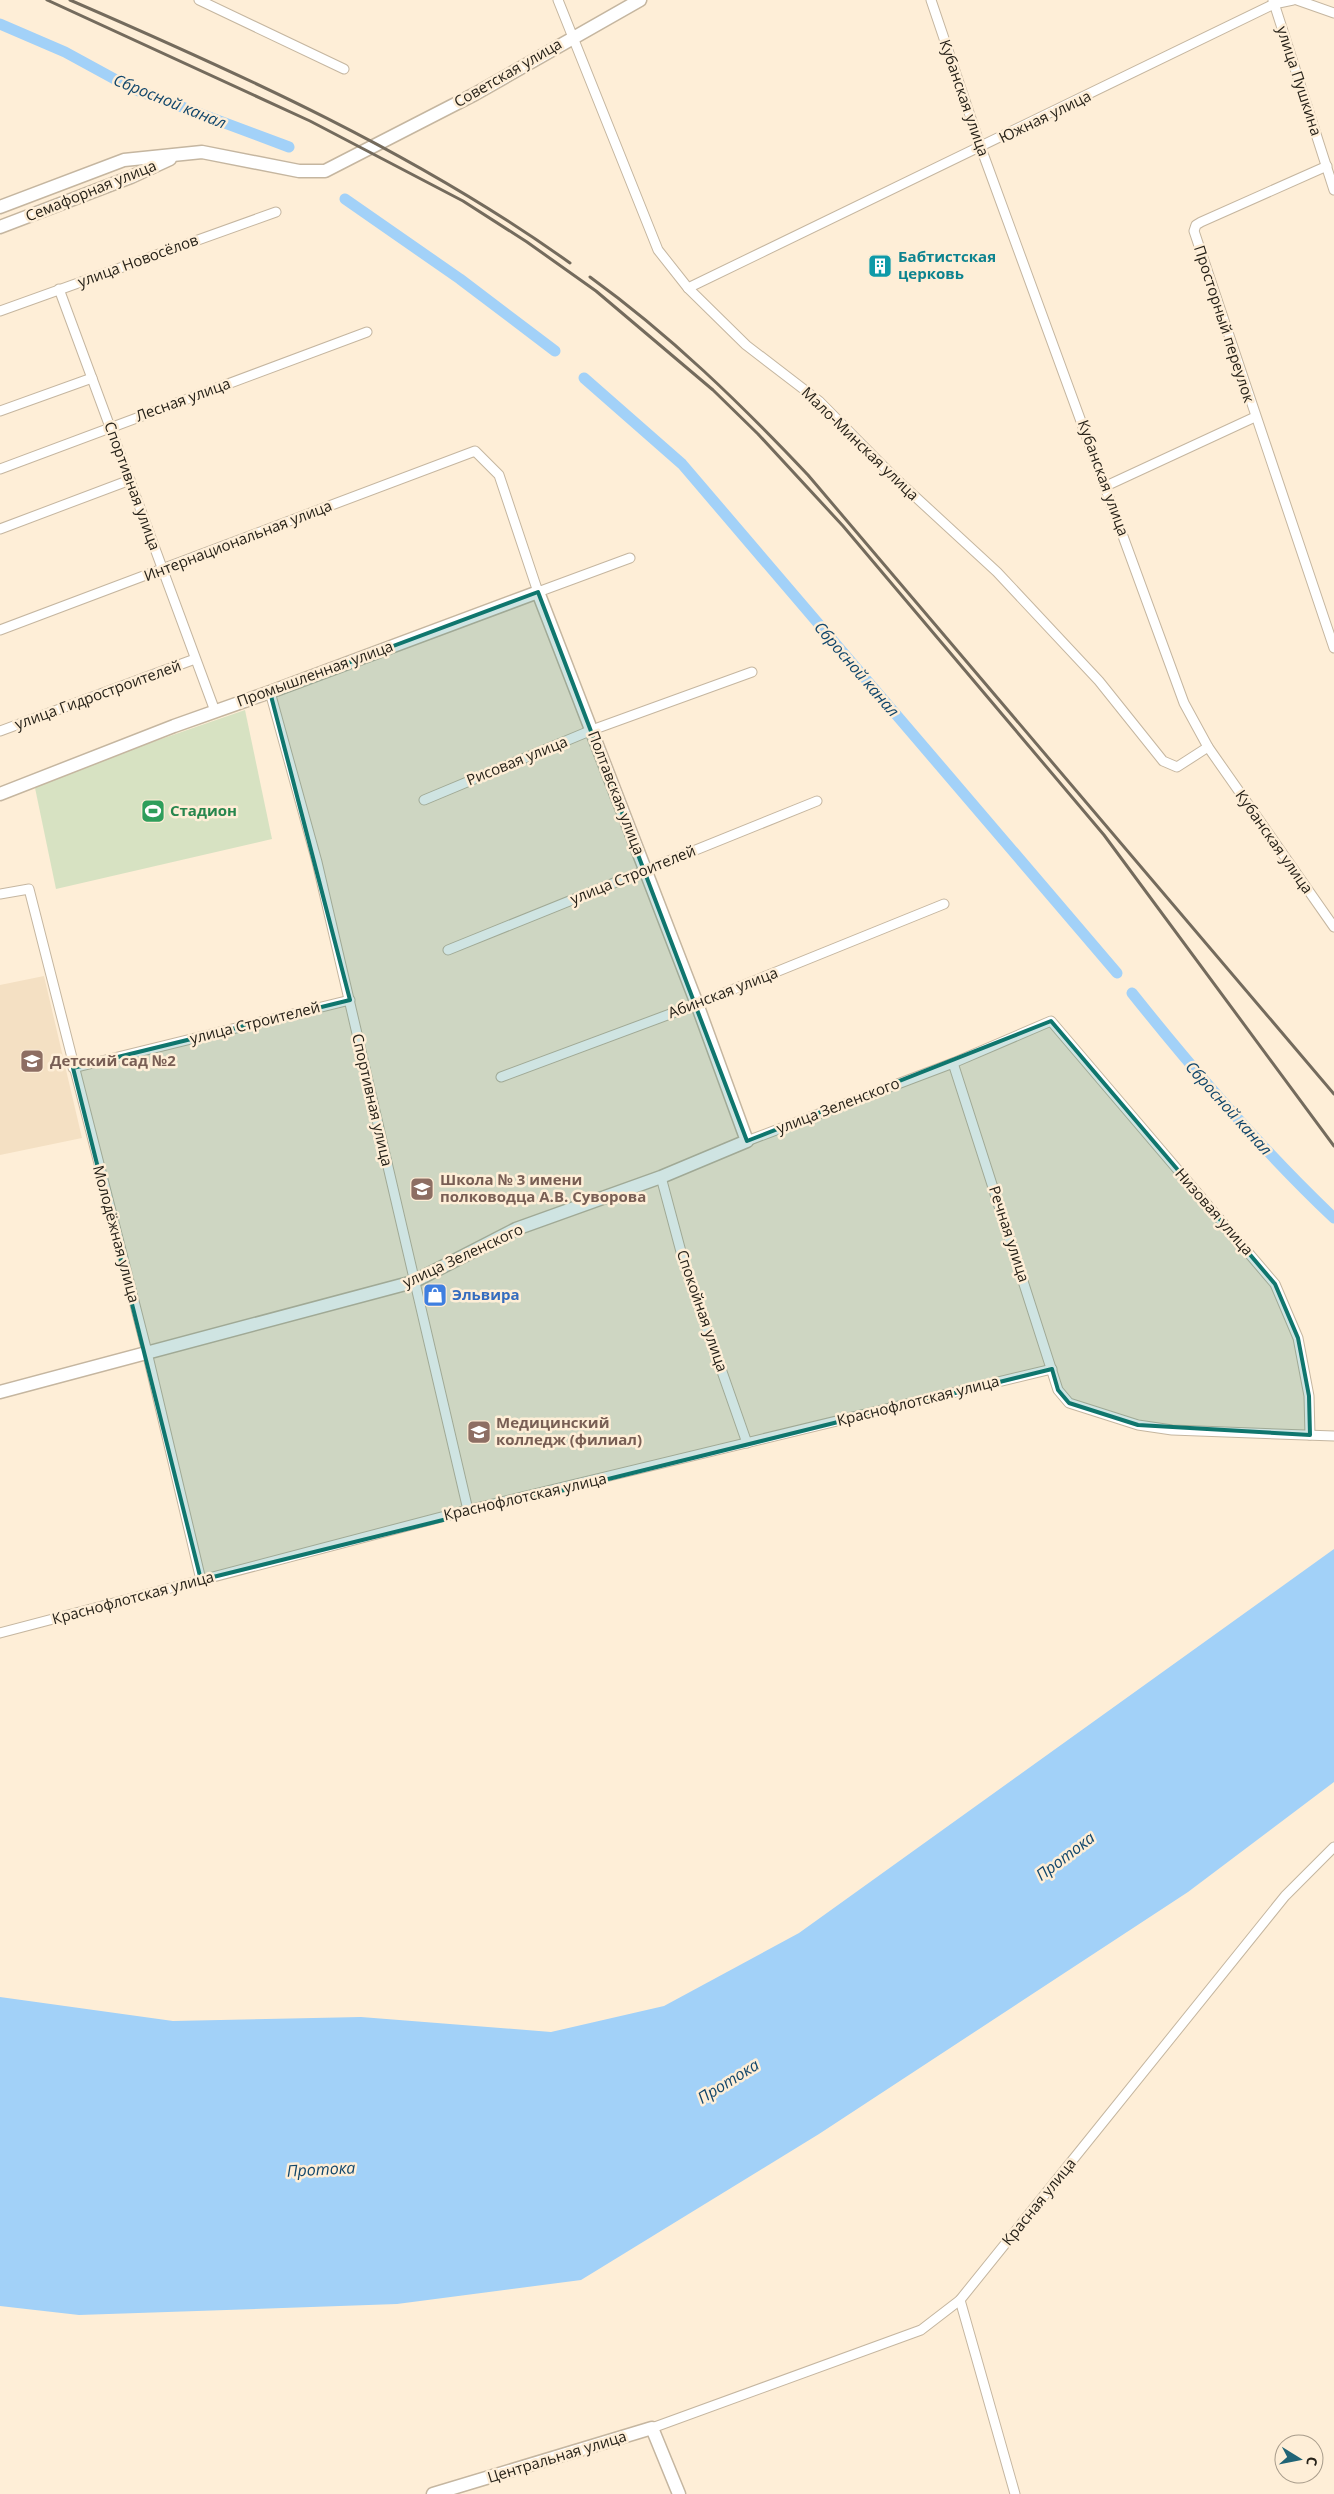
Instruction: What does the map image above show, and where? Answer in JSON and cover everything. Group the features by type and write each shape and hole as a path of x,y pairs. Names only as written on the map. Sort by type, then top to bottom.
{"street":[{"path":"199,0 344,69"},
{"name":"Мало-Минская улица","path":"558,0 658,250 688,288 746,345 818,401 895,478 997,572 1099,681 1163,761 1177,767 1208,747"},
{"name":"Советская улица","path":"376,144 475,94 572,37 640,0"},
{"name":"Кубанская улица","path":"931,0 981,148 1184,703 1208,747 1332,922"},
{"name":"Южная улица","path":"688,288 981,148 1274,2 1295,0 1334,13"},
{"name":"улица Пушкина","path":"1274,2 1334,190"},
{"name":"Семафорная улица","path":"0,207 124,160 202,152 299,171 325,171 376,144"},
{"name":"Семафорная улица","path":"0,227 131,177 181,154"},
{"path":"124,160 137,166 131,177"},
{"name":"Просторный переулок","path":"1327,166 1202,222 1196,225 1194,231 1254,417 1334,648"},
{"name":"улица Новосёлов","path":"0,311 276,212"},
{"name":"Спортивная улица","path":"59,290 215,711"},
{"name":"Лесная улица","path":"0,469 367,332"},
{"path":"0,411 92,378"},
{"name":"Просторный переулок","path":"1106,486 1254,417"},
{"name":"Интернациональная улица","path":"0,630 475,451"},
{"name":"Полтавская улица","path":"475,451 499,475 538,592 646,870 747,1141"},
{"path":"0,529 130,480"},
{"name":"Промышленная улица","path":"0,794 215,711 630,558"},
{"name":"улица Гидростроителей","path":"0,731 195,659"},
{"name":"Рисовая улица","path":"424,800 592,730 752,672"},
{"name":"Спортивная улица","path":"270,692 317,862 413,1282 468,1510"},
{"name":"улица Строителей","path":"448,950 817,801"},
{"name":"Молодёжная улица","path":"0,894 29,889 73,1068 147,1352 201,1580"},
{"name":"Абинская улица","path":"501,1076 697,1004 944,904"},
{"name":"улица Строителей","path":"73,1068 350,1000"},
{"name":"улица Зеленского","path":"0,1392 413,1282 516,1229 661,1177 747,1141 953,1062 1051,1022"},
{"name":"Низовая улица","path":"1051,1022 1276,1284 1298,1338 1309,1396 1310,1435"},
{"name":"Речная улица","path":"953,1062 1058,1390 1069,1403 1138,1425 1310,1435"},
{"name":"Спокойная улица","path":"661,1177 684,1263 747,1443"},
{"name":"Краснофлотская улица","path":"0,1633 468,1510 1052,1368"},
{"path":"1310,1435 1334,1436"},
{"name":"Красная улица","path":"652,2428 921,2330 960,2300 1285,1896 1334,1847"},
{"path":"960,2300 1015,2494"},
{"path":"652,2428 679,2494"},
{"name":"Центральная улица","path":"433,2494 652,2428"}],"highlighted area":[{"path":"538,592 747,1141 1051,1021 1275,1284 1298,1338 1309,1396 1310,1435 1138,1425 1069,1403 1058,1390 1052,1369 201,1580 73,1068 350,1000 270,692"}],"shaded area":[{"name":"Детский сад №2","path":"44,976 82,1138 0,1155 0,985"}],"green space":[{"name":"Стадион","path":"245,710 272,839 56,889 34,783"}],"water":[{"name":"Протока","path":"1334,1549 1334,1782 1188,1892 819,2134 581,2280 397,2304 79,2315 0,2306 0,1997 173,2021 361,2017 551,2032 664,2006 799,1933"}],"waterway":[{"name":"Сбросной канал","path":"0,24 65,52 131,88 289,147"},
{"name":"Сбросной канал","path":"345,199 460,279 555,351"},
{"name":"Сбросной канал","path":"584,378 682,464 1117,973"},
{"name":"Сбросной канал","path":"1132,993 1229,1109 1280,1165 1334,1218"}],"railway":[{"path":"47,0 310,121 463,201 527,242 596,291 713,390 758,434 843,526 1104,835 1334,1146"},
{"path":"70,0 264,87 390,151 511,223 570,263"},
{"path":"590,277 648,322 704,371 808,475 1334,1094"}],"place":[{"name":"Бабтистская церковь","path":"880,266"},
{"name":"Стадион","path":"153,811"},
{"name":"Детский сад №2","path":"32,1061"},
{"name":"Школа № 3 имени полководца А.В. Суворова","path":"422,1189"},
{"name":"Эльвира","path":"435,1295"},
{"name":"Медицинский колледж (филиал)","path":"479,1432"}]}
